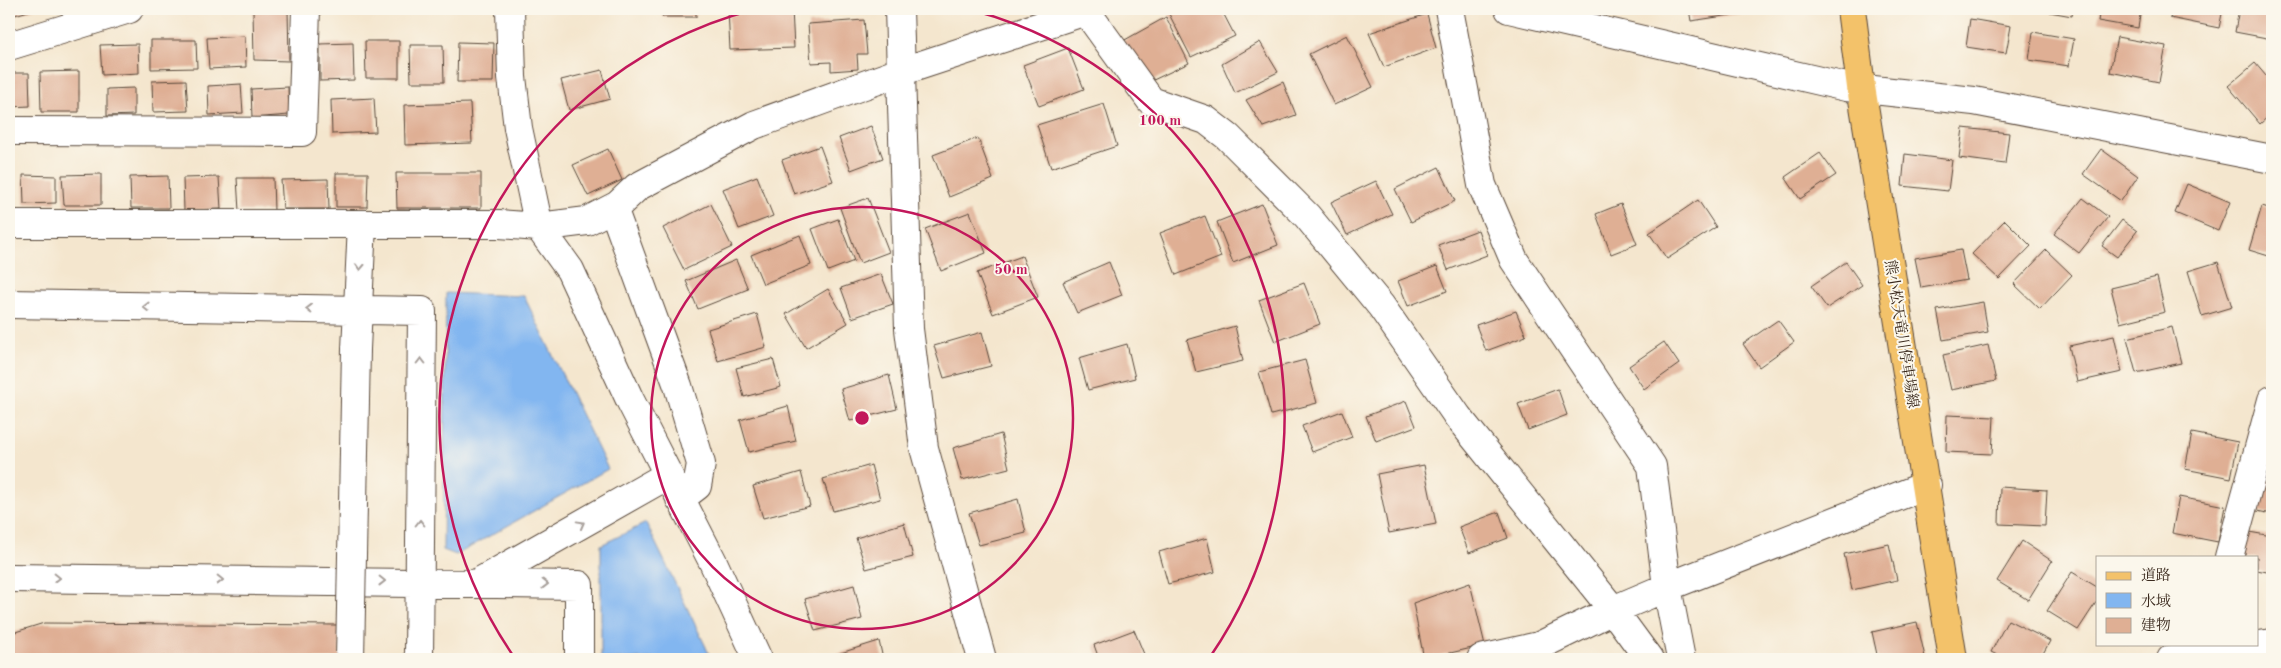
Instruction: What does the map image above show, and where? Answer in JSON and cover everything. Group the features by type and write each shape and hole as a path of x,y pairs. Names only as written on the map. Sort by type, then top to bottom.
{"main road":[{"name":"熊小松天竜川停車場線","path":"1852,9 1861,87 1927,485 1953,659"}],"street":[{"path":"9,46 129,9"},
{"path":"9,131 302,132 306,9"},
{"path":"510,9 512,77 518,128 539,227 570,270 630,400 758,659"},
{"path":"899,9 909,329 924,448 982,659"},
{"path":"1449,9 1482,185 1514,260 1652,466 1667,587 1681,659"},
{"path":"1509,9 1846,87 1861,87 1974,101 2267,152"},
{"path":"9,224 499,224 539,227 587,221 613,208 637,187 754,125 900,72 1089,10 1151,101 1206,120 1228,138 1307,216 1381,306 1458,417 1613,610 1649,659"},
{"path":"613,208 678,386 701,464 697,486 680,499"},
{"path":"350,659 356,349 362,224"},
{"path":"9,304 422,311 419,659"},
{"path":"2229,556 2272,400"},
{"path":"478,583 668,475"},
{"path":"1481,659 1539,646 1613,610 1667,587 1927,485"},
{"path":"9,578 579,585 579,659"},
{"path":"2258,644 2272,643"},
{"path":"2171,659 2203,649 2238,646"}],"water":[{"path":"446,293 524,296 608,469 456,555 443,550"},
{"path":"646,523 711,659 601,659 601,545"}],"building":[{"path":"13,9 35,9 15,15"},
{"path":"288,9 289,61 254,60 253,10"},
{"path":"662,9 696,9 696,17 662,17"},
{"path":"728,9 792,9 794,48 730,50"},
{"path":"1179,9 1221,9 1235,36 1191,57 1169,14"},
{"path":"1689,9 1757,9 1757,11 1691,21"},
{"path":"2033,9 2073,9 2072,16"},
{"path":"2100,9 2141,9 2138,28 2098,21"},
{"path":"2172,9 2223,9 2219,28 2170,18"},
{"path":"2239,9 2272,9 2272,39 2235,32"},
{"path":"1427,14 1436,48 1384,67 1369,33"},
{"path":"1166,17 1189,63 1145,84 1123,41"},
{"path":"1970,19 2011,26 2006,53 1966,47"},
{"path":"864,20 867,54 857,54 858,69 831,71 831,62 811,63 808,24"},
{"path":"2033,32 2074,39 2069,66 2029,60"},
{"path":"1347,35 1373,87 1334,105 1309,54"},
{"path":"245,36 246,67 209,69 207,38"},
{"path":"2117,37 2166,46 2159,82 2110,72"},
{"path":"151,40 196,40 197,68 151,69"},
{"path":"365,41 399,41 399,78 366,78"},
{"path":"458,42 494,43 493,82 457,82"},
{"path":"1260,42 1278,72 1235,93 1222,64"},
{"path":"353,43 354,80 320,81 320,44"},
{"path":"138,44 139,73 102,75 100,45"},
{"path":"410,45 443,45 444,82 411,82"},
{"path":"1068,48 1084,89 1039,106 1023,65"},
{"path":"2255,63 2272,83 2272,113 2260,124 2228,86"},
{"path":"602,70 610,99 569,110 561,80"},
{"path":"79,71 79,112 41,112 40,72"},
{"path":"9,73 29,73 30,106 9,107"},
{"path":"186,80 188,111 153,112 152,81"},
{"path":"1283,82 1296,115 1263,127 1246,100"},
{"path":"241,84 243,113 209,115 208,86"},
{"path":"288,87 289,115 252,118 251,89"},
{"path":"134,88 134,115 107,116 107,89"},
{"path":"374,98 376,132 332,134 331,100"},
{"path":"470,103 472,143 405,145 404,105"},
{"path":"1104,104 1117,146 1051,168 1037,125"},
{"path":"871,126 883,158 851,170 839,138"},
{"path":"1963,128 2009,133 2005,164 1959,158"},
{"path":"978,138 993,179 949,197 933,155"},
{"path":"820,146 833,181 794,194 782,160"},
{"path":"608,149 622,180 588,196 573,165"},
{"path":"2101,149 2138,176 2121,201 2083,174"},
{"path":"1820,153 1836,175 1800,199 1785,177"},
{"path":"1905,154 1952,160 1948,191 1902,186"},
{"path":"1439,167 1455,201 1411,222 1395,189"},
{"path":"336,173 368,173 367,207 336,207"},
{"path":"396,173 481,173 481,208 397,208"},
{"path":"101,174 101,205 64,205 62,175"},
{"path":"23,175 56,176 56,203 24,204"},
{"path":"168,176 169,208 131,208 130,177"},
{"path":"757,176 773,216 739,229 723,189"},
{"path":"9,177 12,177 12,204 9,204"},
{"path":"219,177 221,209 184,210 183,178"},
{"path":"237,178 273,178 274,211 239,211"},
{"path":"328,179 329,209 283,209 281,180"},
{"path":"1376,181 1392,214 1347,235 1331,202"},
{"path":"2187,184 2230,202 2218,231 2175,213"},
{"path":"868,198 889,252 860,263 840,208"},
{"path":"2083,198 2108,217 2079,253 2054,234"},
{"path":"1698,200 1716,227 1667,259 1649,233"},
{"path":"711,204 732,247 684,270 663,228"},
{"path":"1262,204 1278,245 1233,263 1217,222"},
{"path":"1621,204 1637,244 1611,254 1596,214"},
{"path":"2262,206 2272,209 2272,257 2249,250"},
{"path":"970,212 986,253 941,271 925,229"},
{"path":"1205,216 1221,257 1176,275 1160,233"},
{"path":"838,219 854,261 828,271 812,229"},
{"path":"2005,220 2031,246 1999,279 1972,254"},
{"path":"2122,220 2137,231 2117,257 2102,246"},
{"path":"1478,230 1487,255 1448,270 1438,245"},
{"path":"800,235 811,265 763,284 751,255"},
{"path":"1961,250 1967,280 1921,288 1915,258"},
{"path":"2046,250 2072,275 2040,309 2014,284"},
{"path":"1022,256 1038,297 993,314 977,273"},
{"path":"736,260 748,289 698,309 686,281"},
{"path":"1109,262 1122,295 1077,313 1063,282"},
{"path":"1846,262 1862,285 1827,308 1811,286"},
{"path":"2218,262 2232,307 2202,316 2188,271"},
{"path":"1437,266 1447,291 1408,306 1398,281"},
{"path":"881,274 893,304 852,318 841,288"},
{"path":"2157,277 2165,312 2120,323 2111,288"},
{"path":"1304,283 1320,324 1275,342 1259,300"},
{"path":"828,289 848,323 806,348 786,314"},
{"path":"1983,302 1988,332 1943,340 1937,310"},
{"path":"1516,311 1526,336 1486,351 1476,325"},
{"path":"757,314 766,347 718,361 708,329"},
{"path":"1778,320 1794,342 1759,367 1743,344"},
{"path":"1235,326 1243,361 1196,372 1187,340"},
{"path":"2172,327 2181,363 2136,373 2127,338"},
{"path":"982,332 991,366 944,378 934,346"},
{"path":"2114,336 2122,372 2077,382 2069,346"},
{"path":"1664,342 1679,364 1644,389 1629,366"},
{"path":"1127,344 1135,378 1088,390 1079,358"},
{"path":"1988,345 1996,381 1951,390 1943,355"},
{"path":"773,359 781,387 744,397 736,368"},
{"path":"1305,360 1317,403 1271,415 1259,372"},
{"path":"889,375 897,409 850,421 841,389"},
{"path":"1558,389 1567,415 1528,430 1518,404"},
{"path":"1406,401 1416,426 1376,441 1366,416"},
{"path":"788,406 796,441 749,452 740,420"},
{"path":"1342,411 1352,437 1312,452 1302,426"},
{"path":"1947,415 1994,417 1992,454 1946,452"},
{"path":"2192,433 2238,442 2231,478 2185,469"},
{"path":"1001,434 1009,468 962,480 953,448"},
{"path":"871,465 880,499 833,511 823,479"},
{"path":"1424,465 1436,524 1389,533 1377,474"},
{"path":"801,472 810,506 763,518 753,486"},
{"path":"2259,475 2272,477 2272,514 2252,510"},
{"path":"2000,487 2047,490 2045,526 1999,524"},
{"path":"2179,497 2225,506 2218,542 2172,533"},
{"path":"1018,499 1026,533 979,545 969,513"},
{"path":"1499,512 1508,538 1469,553 1459,527"},
{"path":"904,523 913,557 866,569 856,538"},
{"path":"2249,532 2272,536 2272,573 2258,570 2258,556 2244,556"},
{"path":"1207,538 1215,572 1168,584 1159,552"},
{"path":"2022,541 2052,561 2028,600 1997,581"},
{"path":"1889,544 1897,580 1852,590 1844,554"},
{"path":"2072,572 2096,586 2096,603 2078,630 2047,611"},
{"path":"1470,583 1485,645 1424,659 1413,603"},
{"path":"854,585 862,619 815,631 805,599"},
{"path":"2008,620 2050,641 2040,659 2005,659 1991,652"},
{"path":"1917,622 1925,657 1878,659 1872,632"},
{"path":"44,623 339,625 340,659 9,659 9,634"},
{"path":"1134,630 1146,659 1099,659 1094,645"},
{"path":"879,641 883,659 832,659 831,656"}]}
